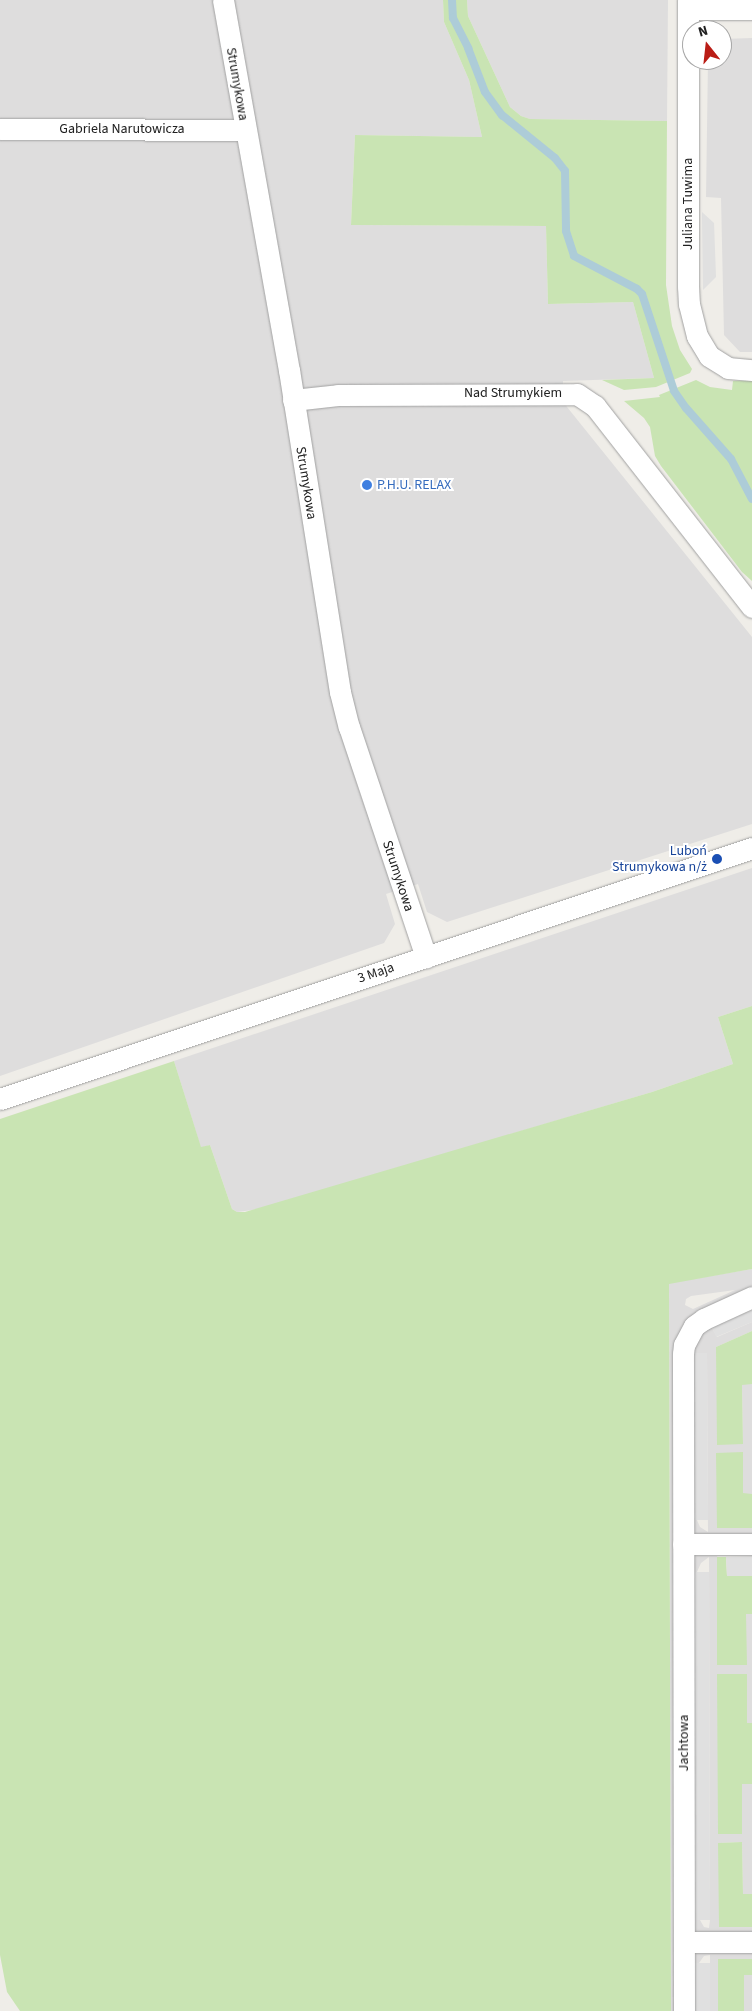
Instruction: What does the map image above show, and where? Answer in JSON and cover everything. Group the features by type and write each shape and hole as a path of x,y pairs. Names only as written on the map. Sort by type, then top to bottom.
{"street":[{"name":"Strumykowa","path":"223,0 293,400 340,692 349,727 426,956"},
{"path":"688,5 752,9"},
{"name":"Juliana Tuwima","path":"688,5 688,286 690,304 698,336 709,356 728,368 752,370"},
{"name":"Gabriela Narutowicza","path":"0,129 245,130"},
{"name":"Nad Strumykiem","path":"293,400 338,395 577,394 595,406 752,607"},
{"name":"3 Maja","path":"0,1099 752,848"},
{"name":"Jachtowa","path":"684,2011 684,1344 694,1326 704,1319 752,1297"},
{"path":"683,1544 752,1544"},
{"path":"684,1942 752,1942"}],"shaded area":[{"path":"0,0 443,0 444,22 469,80 482,137 355,135 351,225 546,226 548,304 633,302 654,378 563,381 563,402 752,637 752,824 447,922 427,912 418,884 386,894 395,924 384,943 0,1076"},
{"path":"467,0 668,0 667,121 530,119 521,116 510,107 468,16"},
{"path":"752,38 752,352 740,352 724,335 721,198 706,197 708,70 732,70 732,39"},
{"path":"702,212 714,223 716,277 703,290"},
{"path":"752,868 752,1006 718,1017 733,1064 652,1092 260,1209 237,1212 232,1209 210,1145 201,1148 174,1061"},
{"path":"752,1269 752,1310 712,1328 717,1337 752,1322 752,1331 716,1347 743,1444 742,1384 752,1384 752,1494 743,1494 717,1528 752,1528 752,1557 717,1556 746,1614 752,1614 752,1723 747,1723 742,1784 752,1784 752,1894 743,1894 742,1842 719,1843 719,1927 752,1927 752,1959 719,1959 718,2011 710,2011 710,1955 704,1956 699,1963 694,1964 694,2011 671,2011 669,1283","holes":["735,1290 693,1309 685,1305 686,1299 691,1296","692,1353 707,1354 708,1532 700,1527 697,1520","709,1557 709,1928 704,1927 700,1920 694,1920 694,1572 697,1572 701,1563"]},
{"path":"752,1310 752,1322 716,1337 712,1327"},
{"path":"692,1353 707,1353 708,1520 693,1520"},
{"path":"726,1557 752,1557 752,1576 727,1576"},
{"path":"694,1572 709,1572 710,1920 694,1920"},
{"path":"693,1963 710,1963 710,2011 694,2011"},
{"path":"744,1975 752,1975 752,2011 744,2011"}],"green space":[{"path":"443,0 467,0 468,16 510,107 521,116 530,119 667,121 666,285 672,326 680,350 692,369 690,373 656,387 624,390 602,380 654,378 633,302 548,304 546,226 351,225 355,135 482,137 469,80 444,22"},
{"path":"696,380 710,387 732,390 733,381 752,380 752,581 742,572 661,466 655,456 650,427 644,418 624,401 660,397 659,395"},
{"path":"752,1006 752,1269 669,1284 671,2011 20,2011 7,1992 0,1955 0,1119 174,1061 201,1147 210,1145 232,1209 237,1212 245,1212 652,1092 733,1064 718,1017"},
{"path":"752,1331 752,1384 742,1385 743,1444 717,1445 716,1347"},
{"path":"743,1452 743,1493 752,1494 752,1528 717,1528 716,1453"},
{"path":"717,1557 726,1557 727,1576 752,1576 752,1614 746,1614 747,1665 717,1665"},
{"path":"717,1674 747,1674 747,1723 752,1723 752,1784 742,1784 742,1834 718,1834"},
{"path":"742,1842 743,1894 752,1894 752,1927 719,1927 718,1843"},
{"path":"718,1959 752,1959 752,1975 744,1975 744,2011 718,2011"}],"waterway":[{"path":"452,0 453,18 468,48 485,92 502,115 555,158 565,171 566,231 574,256 637,289 642,294 674,391 686,408 731,459 752,499"}],"place":[{"name":"P.H.U. RELAX","path":"367,485"},
{"name":"Luboń Strumykowa n/ż","path":"717,859"}]}
